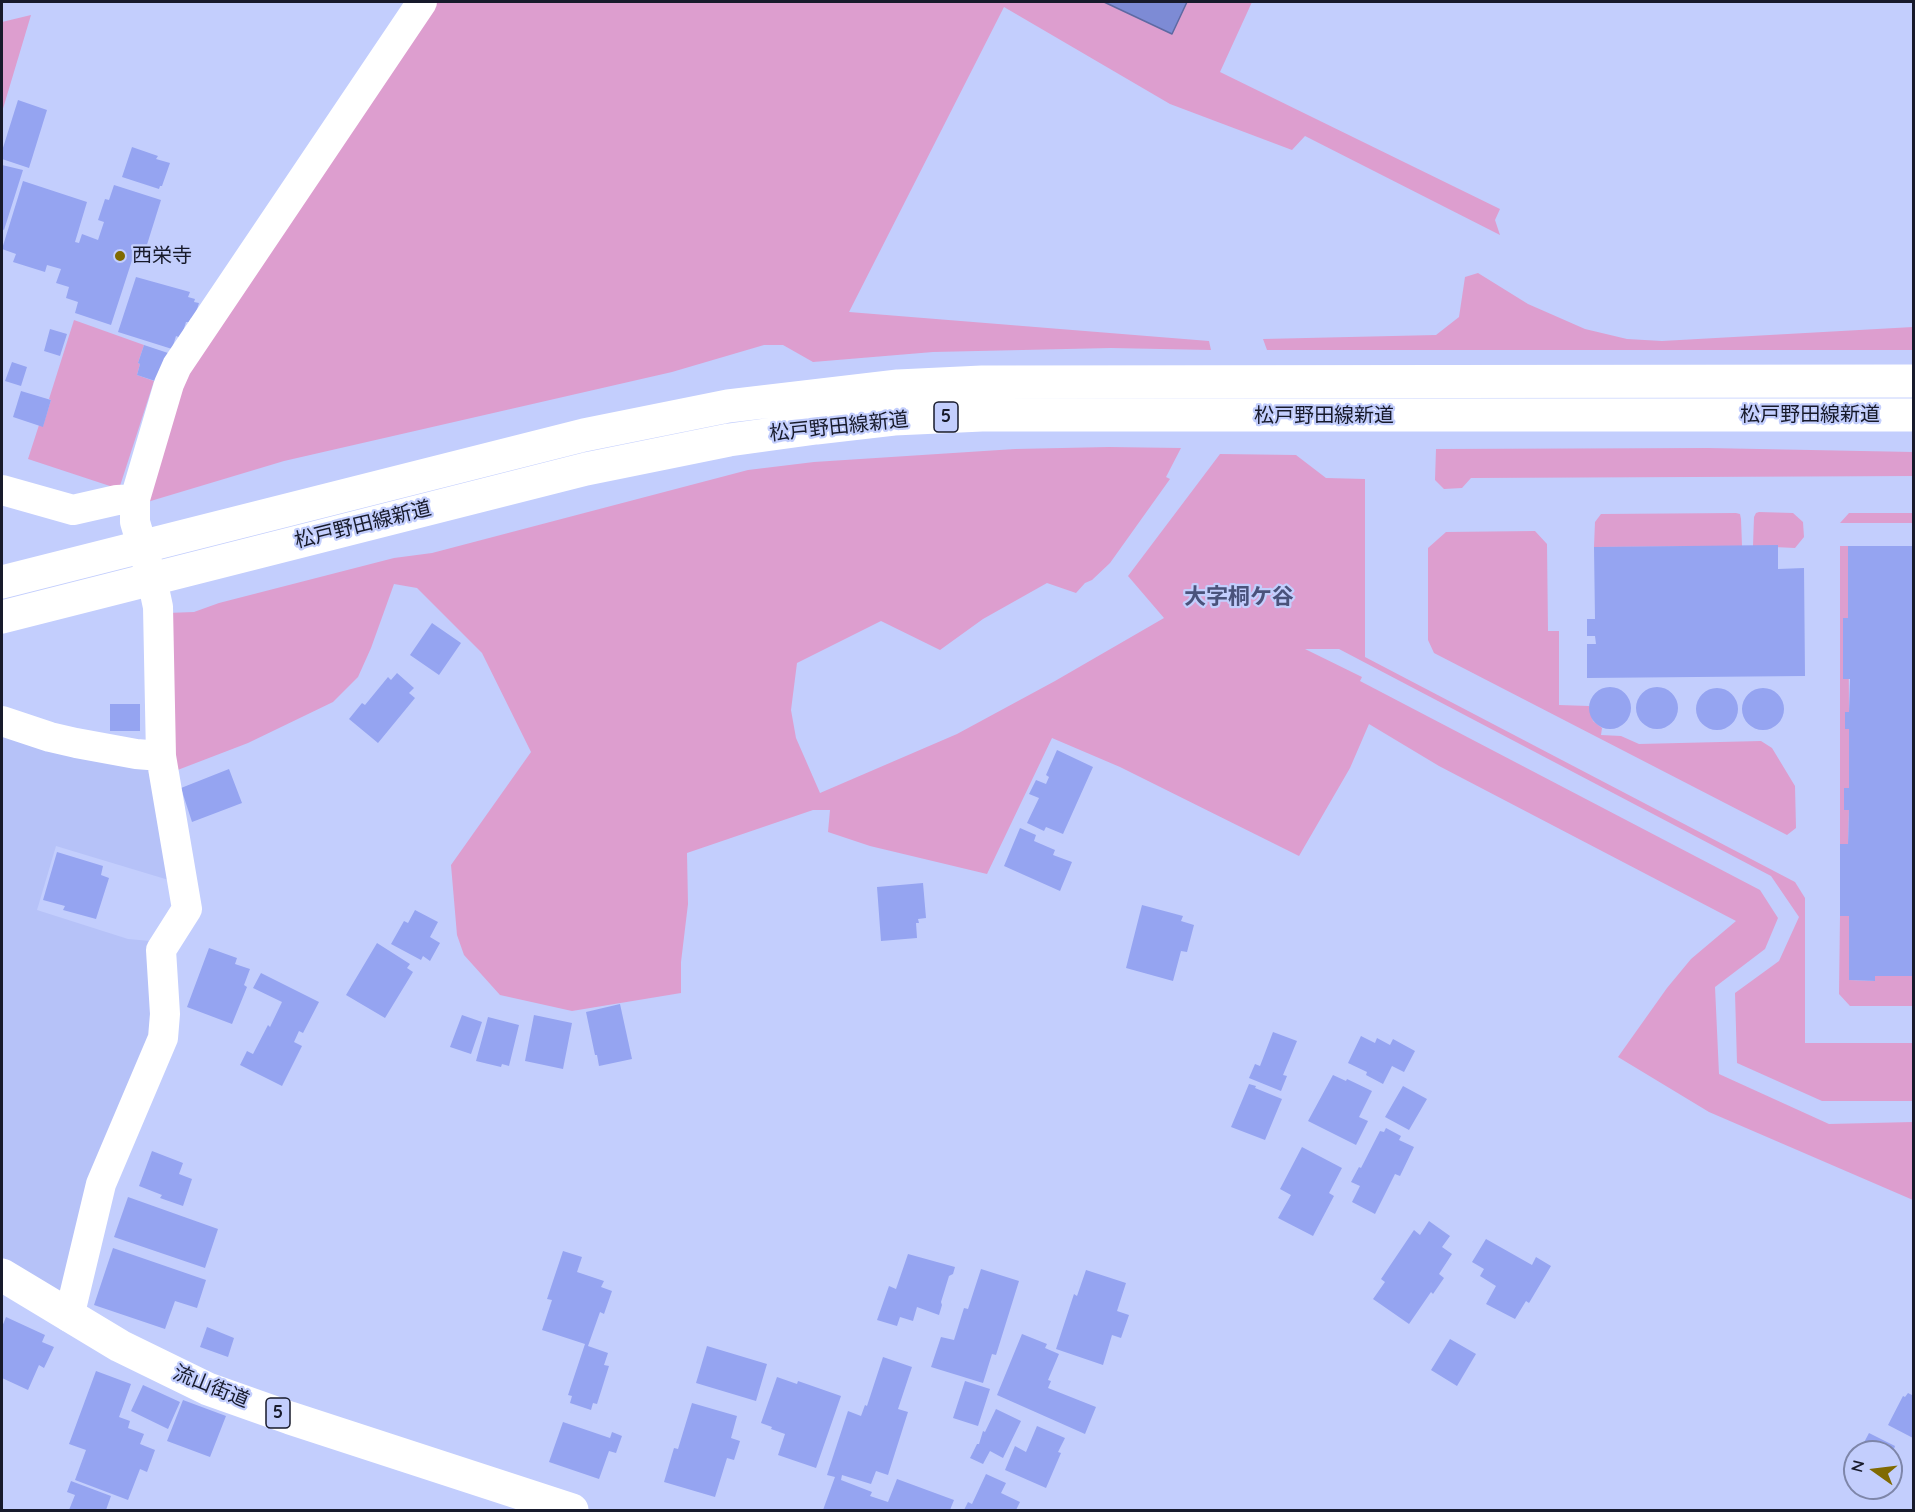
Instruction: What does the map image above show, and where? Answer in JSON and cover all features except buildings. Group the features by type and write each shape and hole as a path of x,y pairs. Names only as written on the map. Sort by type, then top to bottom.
{"main road":[{"name":"松戸野田線新道","path":"2,582 584,435 728,406 898,386 1052,381 1914,381"},
{"name":"松戸野田線新道","path":"2,617 586,469 729,440 894,419 1005,415 1914,415"},
{"name":"流山街道","path":"2,1275 120,1346 208,1389 572,1510"}],"street":[{"path":"69,1317 101,1184 163,1038 165,1014 161,950 187,909 161,756 158,607 135,522 135,499 168,384 177,366 422,2"},
{"path":"2,490 72,510 117,500 135,499"},
{"path":"2,721 76,743 136,754 161,756"}],"shaded area":[{"path":"432,2 1252,2 1220,72 1500,209 1495,220 1500,235 1305,136 1292,150 1170,104 1004,7 849,312 1209,341 1211,350 1111,348 933,352 813,362 783,345 764,345 672,372 284,461 144,503 182,384"},
{"path":"1104,2 1187,2 1172,34"},
{"path":"31,15 2,112 2,22"},
{"path":"1478,273 1528,304 1585,329 1627,339 1662,341 1913,327 1913,350 1267,350 1263,339 1436,335 1459,317 1465,277"},
{"path":"74,320 144,345 137,375 154,381 119,489 28,459 39,425 43,426 51,400 49,399"},
{"path":"1181,448 1166,477 1170,479 1110,563 1076,593 1047,583 983,619 940,650 881,621 797,663 791,710 796,738 820,793 957,734 1164,618 1128,576 1220,454 1296,455 1326,478 1365,479 1365,657 1795,882 1805,898 1805,1043 1913,1043 1913,1101 1822,1101 1737,1063 1735,993 1779,961 1799,917 1771,876 1339,649 1305,649 1362,677 1360,681 1760,890 1778,918 1765,949 1715,987 1719,1074 1829,1124 1913,1122 1913,1200 1709,1112 1618,1057 1667,988 1691,959 1736,921 1439,766 1369,724 1350,768 1299,856 1120,767 1052,738 987,874 870,846 828,832 830,810 813,810 687,853 688,904 681,962 681,993 572,1011 500,995 464,955 457,935 451,865 531,752 482,653 417,588 394,584 358,677 333,702 248,743 175,771 167,613 194,612 219,603 394,558 432,553 748,470 814,462 1015,449"},
{"path":"1708,448 1913,452 1913,476 1471,478 1462,488 1444,489 1435,480 1436,449"},
{"path":"1759,512 1793,513 1803,522 1804,537 1795,548 1753,546 1754,517"},
{"path":"1849,513 1913,513 1913,523 1840,523"},
{"path":"1601,514 1740,514 1741,519 1742,546 1594,547 1595,522"},
{"path":"1535,531 1547,544 1548,631 1559,631 1559,705 1589,706 1593,721 1602,728 1601,735 1621,736 1639,744 1761,741 1772,748 1795,786 1796,828 1787,835 1434,653 1428,640 1428,548 1446,532"},
{"path":"1840,546 1848,546 1849,712 1845,712 1845,729 1849,729 1849,788 1844,788 1844,810 1849,810 1848,844 1840,844"},
{"path":"2,726 138,762 154,774 172,881 56,846 37,910 128,939 150,941 157,1027 69,1298 2,1257"},
{"path":"1840,916 1849,916 1849,980 1874,981 1875,976 1913,976 1913,1006 1850,1006 1839,994"}],"place":[{"name":"西栄寺","path":"120,256"}],"district":[{"name":"大字桐ケ谷","path":"1239,597"}]}
